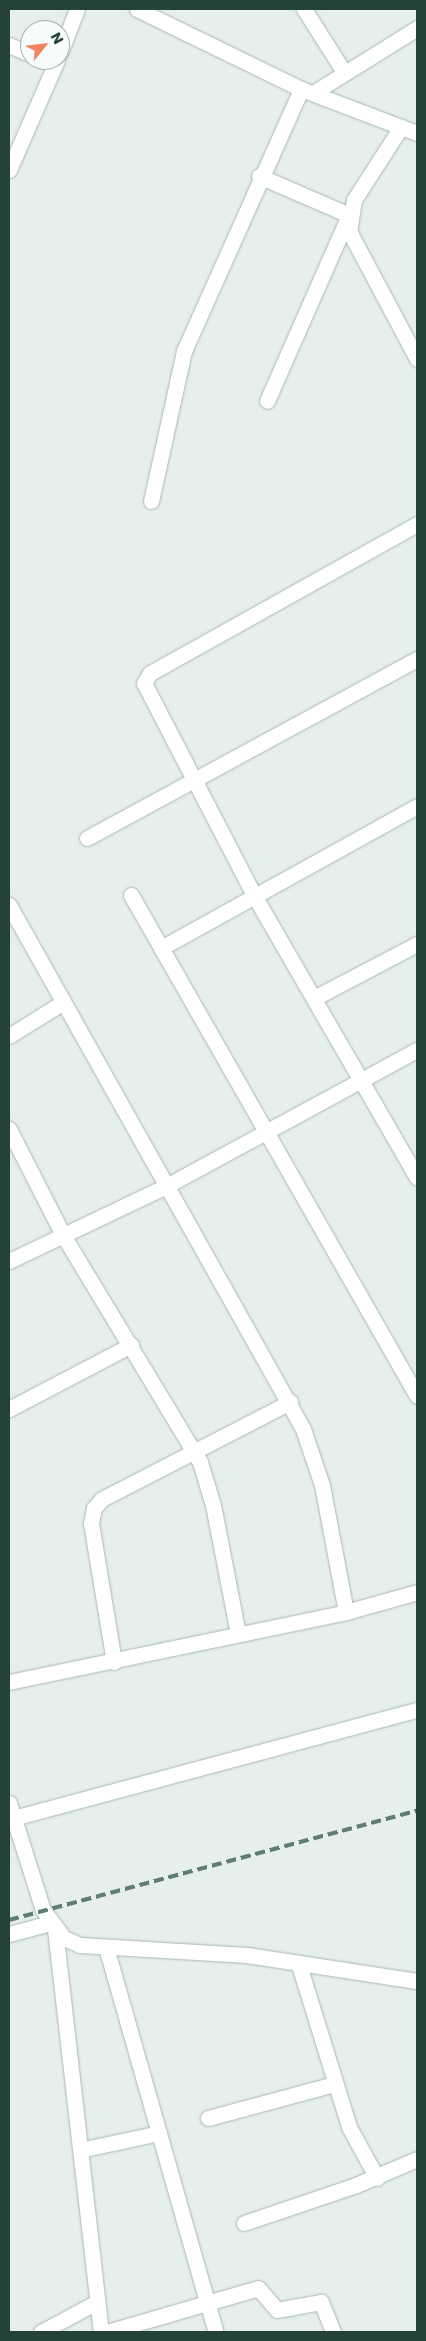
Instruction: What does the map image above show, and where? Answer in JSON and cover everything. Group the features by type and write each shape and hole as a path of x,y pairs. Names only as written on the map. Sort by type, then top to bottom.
{"street":[{"path":"70,26 78,9"},
{"path":"304,9 344,72"},
{"path":"142,10 307,91 417,133"},
{"path":"151,501 184,351 259,176 307,91 344,72 417,28"},
{"path":"9,170 50,70"},
{"path":"267,400 349,215 400,127"},
{"path":"259,176 349,215"},
{"path":"349,215 356,250 417,359"},
{"path":"417,524 146,677 147,690 255,897 417,1178"},
{"path":"87,838 195,782 417,660"},
{"path":"161,948 417,806"},
{"path":"131,895 265,1133 417,1396"},
{"path":"9,905 62,1003 168,1185 290,1402 316,1463 346,1612"},
{"path":"314,998 417,944"},
{"path":"9,1036 62,1003"},
{"path":"9,1261 168,1185 417,1050"},
{"path":"9,1129 63,1235 131,1344 193,1450 213,1505 238,1634"},
{"path":"9,1409 131,1344"},
{"path":"114,1662 91,1514 102,1499 193,1450 290,1402"},
{"path":"9,1682 114,1662 346,1612 417,1592"},
{"path":"13,1818 417,1710"},
{"path":"9,1802 13,1818 15,1858 53,1926 100,2332"},
{"path":"9,1934 53,1926 80,1945 212,1951 417,1981"},
{"path":"106,1947 216,2332"},
{"path":"299,1965 334,2084 357,2147 377,2178"},
{"path":"208,2118 334,2084"},
{"path":"80,2150 159,2134"},
{"path":"244,2223 377,2178 417,2159"},
{"path":"107,2332 140,2327 206,2299 258,2288 277,2310 321,2302 333,2332"},
{"path":"41,2332 97,2302"}],"railway":[{"path":"9,1920 417,1811"}]}
